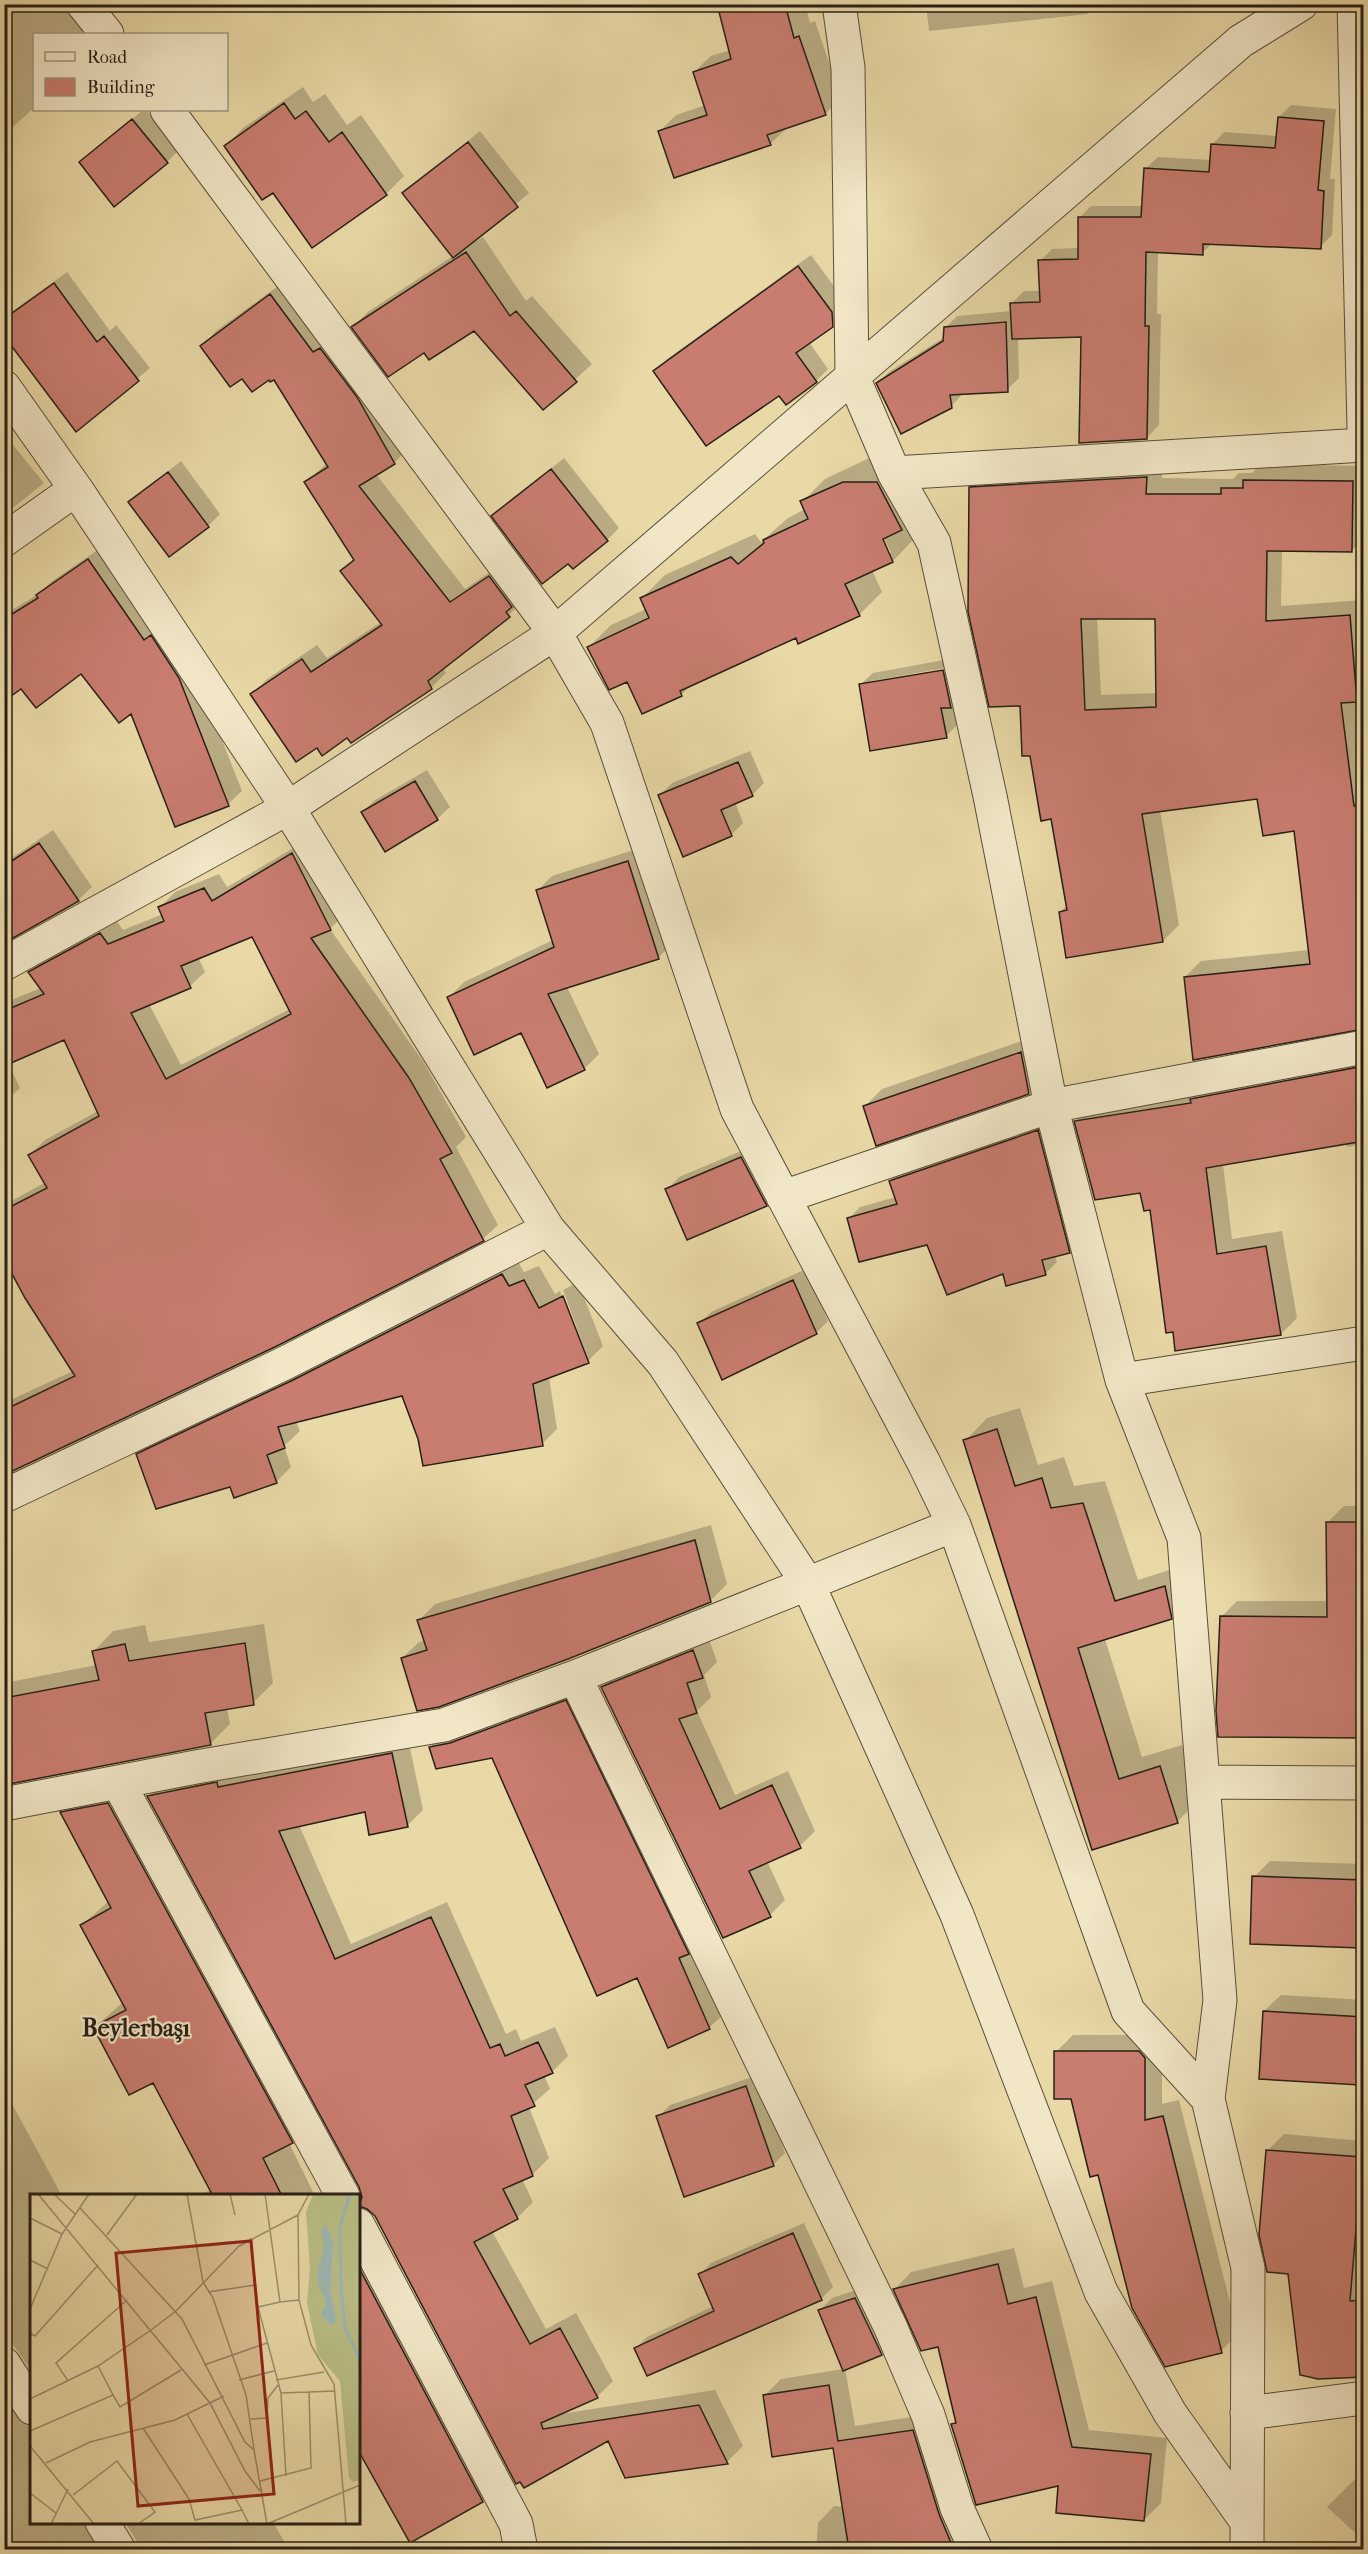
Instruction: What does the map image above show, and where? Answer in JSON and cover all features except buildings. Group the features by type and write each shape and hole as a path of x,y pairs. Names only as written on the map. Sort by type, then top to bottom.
{"street":[{"path":"83,4 106,33"},
{"path":"838,4 848,68 852,375 894,473 934,543 990,796 1052,1107 1122,1380 1184,1538 1220,2000 1208,2099 1248,2268 1247,2536"},
{"path":"4,964 288,808 555,633 1241,41 1301,4"},
{"path":"1354,4 1364,428"},
{"path":"169,111 555,633 607,723 737,1109 924,1463 954,1525 1128,2011 1208,2099"},
{"path":"4,387 76,489 288,808 548,1229 663,1363 808,1584 957,1914 1101,2292 1170,2413 1247,2536"},
{"path":"894,473 1364,445"},
{"path":"4,540 76,489"},
{"path":"783,1197 1052,1107 1364,1047"},
{"path":"4,1496 285,1363 548,1229"},
{"path":"1122,1380 1364,1343"},
{"path":"4,1804 444,1725 575,1677 954,1525"},
{"path":"575,1677 890,2326 928,2415 957,2508 976,2550"},
{"path":"118,1782 342,2194"},
{"path":"1203,1782 1364,1783"},
{"path":"360,2229 516,2524 521,2550"},
{"path":"4,2364 30,2405"},
{"path":"1248,2413 1364,2398"},
{"path":"103,2524 118,2550"}],"district":[{"name":"Beylerbaşı","path":"136,2028"}]}
